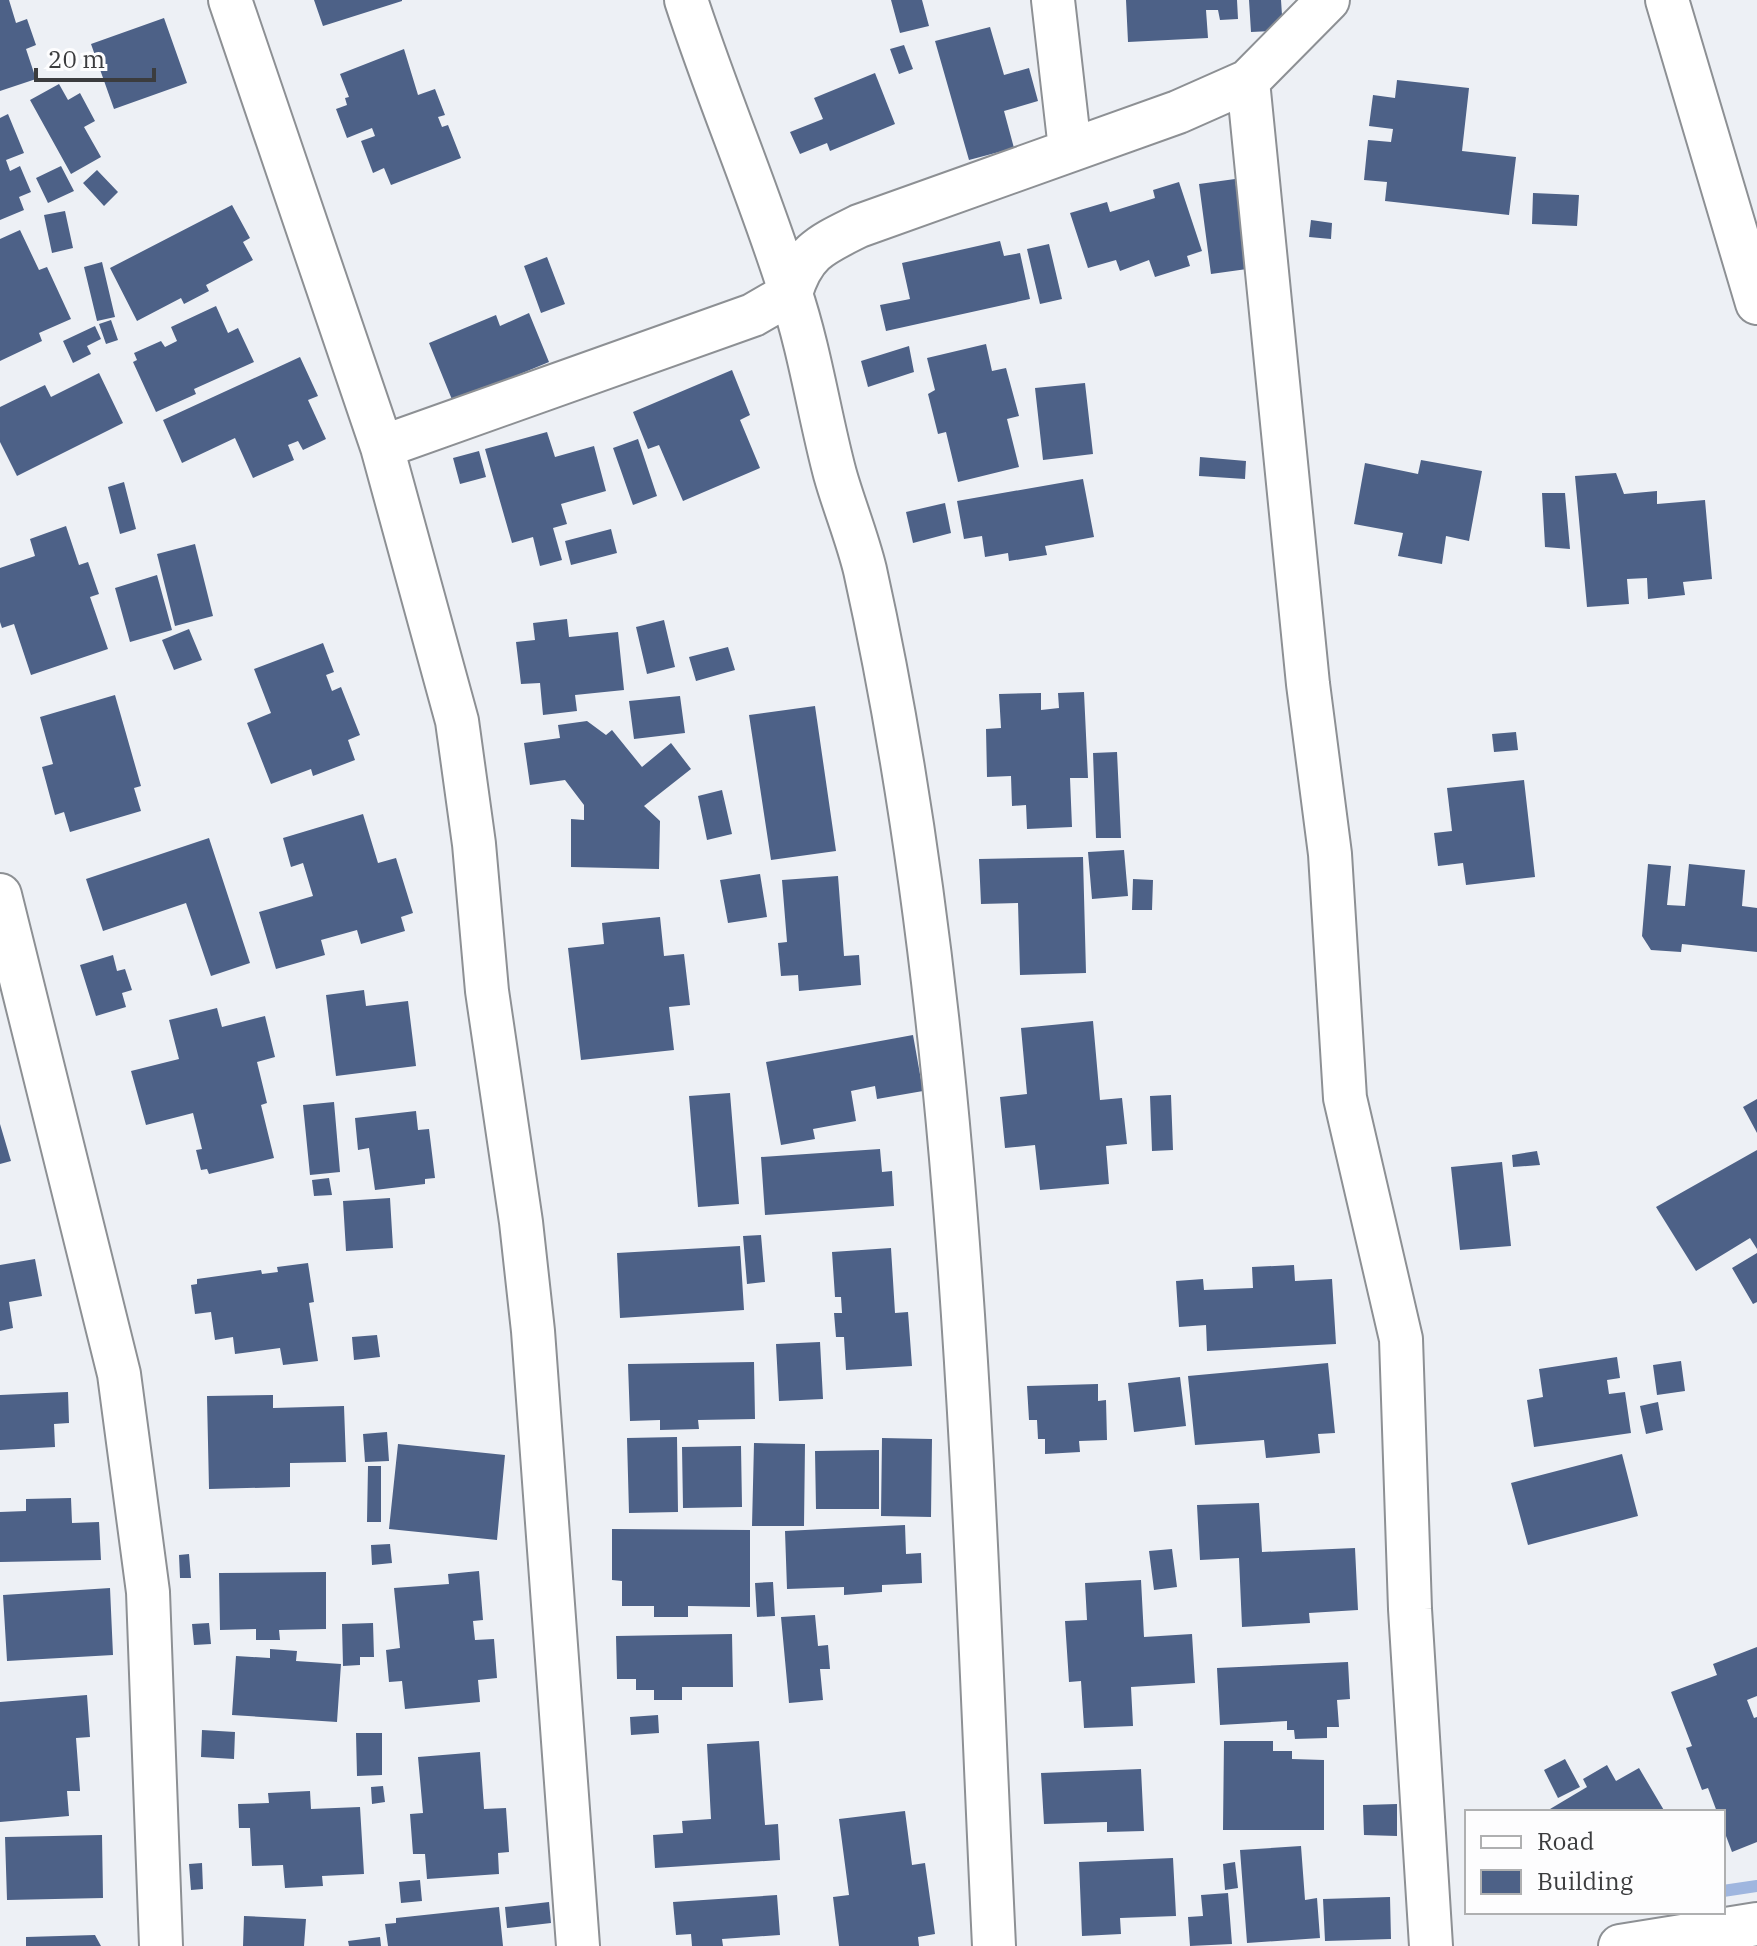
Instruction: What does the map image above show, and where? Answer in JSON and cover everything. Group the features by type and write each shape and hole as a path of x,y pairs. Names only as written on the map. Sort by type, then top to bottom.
{"street":[{"path":"230,0 382,447 457,721 474,844 487,991 521,1222 533,1331 578,1946"},
{"path":"686,0 791,293 835,475 864,565 914,847 944,1081 961,1257 994,1946"},
{"path":"1053,0 1070,149"},
{"path":"382,447 735,322 791,293 799,266 831,240 859,226 1178,112 1248,81 1328,0"},
{"path":"1667,0 1757,303"},
{"path":"1248,81 1308,684 1330,854 1345,1098 1401,1339 1410,1609 1431,1946"},
{"path":"0,895 119,1374 148,1592 161,1946"},
{"path":"1620,1946 1757,1924"}],"building":[{"path":"0,0 9,0 16,23 27,19 36,45 26,49 36,79 0,91"},
{"path":"314,0 402,0 402,1 323,26"},
{"path":"891,0 922,0 929,26 900,33"},
{"path":"1126,0 1237,0 1238,19 1220,20 1218,10 1206,10 1208,38 1128,42"},
{"path":"1249,0 1281,0 1282,15 1290,15 1291,30 1251,32"},
{"path":"164,18 187,83 114,109 91,44"},
{"path":"990,27 1004,75 1029,68 1038,101 1004,111 1014,148 969,160 935,41"},
{"path":"904,45 913,69 899,74 890,49"},
{"path":"404,49 418,95 435,89 445,115 438,117 442,127 448,125 461,158 391,185 384,168 373,173 361,141 375,136 372,128 347,138 336,109 347,105 345,98 349,97 340,74"},
{"path":"875,73 895,124 830,151 827,143 800,154 790,132 823,119 814,98"},
{"path":"1397,80 1469,88 1462,151 1516,157 1509,215 1385,201 1387,182 1364,180 1368,140 1391,142 1393,129 1369,126 1373,95 1395,98"},
{"path":"59,84 68,100 80,93 95,121 84,127 101,157 71,174 30,100"},
{"path":"8,114 24,153 6,160 10,171 20,166 31,192 19,197 24,210 0,220 0,118"},
{"path":"61,166 74,191 48,203 36,178"},
{"path":"97,170 118,192 104,206 83,183"},
{"path":"1235,179 1247,269 1211,274 1199,184"},
{"path":"1179,182 1202,251 1187,256 1190,266 1155,277 1149,260 1120,271 1116,260 1088,268 1070,213 1107,202 1110,212 1155,198 1153,190"},
{"path":"1533,193 1579,195 1577,226 1532,224"},
{"path":"232,205 250,238 243,242 253,260 206,285 209,291 184,304 181,298 137,321 110,268"},
{"path":"65,211 73,248 52,253 44,215"},
{"path":"1311,220 1332,223 1331,239 1309,237"},
{"path":"20,230 39,270 47,267 71,319 39,333 42,341 0,361 0,239"},
{"path":"1000,241 1004,256 1020,253 1030,299 886,331 880,305 910,299 902,263"},
{"path":"1049,244 1062,299 1040,304 1027,249"},
{"path":"547,257 565,304 541,313 524,266"},
{"path":"102,262 115,317 97,321 84,267"},
{"path":"216,306 228,333 238,328 254,362 194,389 196,394 156,412 133,362 137,360 134,353 161,341 165,347 177,341 171,327"},
{"path":"529,313 549,362 453,402 429,343 496,315 500,326"},
{"path":"111,320 118,340 106,344 99,324"},
{"path":"95,326 101,339 87,346 91,354 73,363 63,341"},
{"path":"986,344 992,371 1006,368 1019,416 1007,419 1019,467 958,482 946,432 938,434 928,394 935,390 927,358"},
{"path":"909,346 914,372 868,387 861,361"},
{"path":"300,357 318,396 308,400 326,439 303,450 298,441 288,445 294,460 253,478 235,438 182,463 163,420"},
{"path":"732,370 750,415 740,420 760,468 683,501 659,445 648,449 633,412"},
{"path":"99,373 123,423 17,476 0,442 0,407 45,385 51,397"},
{"path":"1085,383 1093,454 1043,460 1035,388"},
{"path":"547,432 555,457 594,446 606,491 561,504 567,524 553,528 562,560 540,566 533,537 512,543 485,449"},
{"path":"638,439 657,496 633,505 613,448"},
{"path":"479,451 486,477 460,484 453,458"},
{"path":"1200,457 1246,461 1245,479 1199,476"},
{"path":"1421,460 1482,471 1469,541 1446,536 1442,564 1398,556 1403,533 1354,524 1365,463 1418,474"},
{"path":"1616,473 1624,494 1657,491 1657,504 1705,500 1712,579 1683,582 1685,595 1648,599 1647,578 1627,579 1629,604 1587,607 1575,476"},
{"path":"1083,479 1094,537 1045,546 1047,555 1009,561 1008,553 985,557 982,536 964,539 957,501"},
{"path":"124,482 136,529 120,534 108,487"},
{"path":"1542,493 1565,493 1570,549 1545,547"},
{"path":"945,503 951,533 913,543 906,512"},
{"path":"66,526 79,565 88,562 99,594 90,597 108,649 31,675 14,624 2,628 0,622 0,568 35,556 30,539"},
{"path":"611,529 617,553 571,565 565,541"},
{"path":"195,544 213,616 175,626 157,554"},
{"path":"157,575 172,630 130,642 115,588"},
{"path":"567,619 569,637 618,632 624,690 575,695 577,711 543,715 540,683 521,684 516,642 535,640 533,623"},
{"path":"664,620 675,667 647,674 636,627"},
{"path":"189,629 202,660 174,670 162,640"},
{"path":"323,643 334,672 326,675 332,691 341,687 360,735 348,740 355,760 313,776 311,769 271,784 247,723 271,713 254,669"},
{"path":"728,647 735,670 696,681 689,657"},
{"path":"1084,692 1088,778 1070,778 1072,827 1027,829 1026,805 1012,806 1011,776 987,777 986,729 1001,728 999,694 1041,693 1041,710 1059,708 1058,693"},
{"path":"115,695 141,786 134,788 141,811 70,832 64,812 55,815 42,767 53,764 40,717"},
{"path":"680,696 685,733 634,739 629,701"},
{"path":"815,706 836,851 771,860 749,715"},
{"path":"587,721 606,735 612,730 642,767 671,743 691,769 644,806 660,821 659,869 571,867 571,819 584,820 584,805 565,780 530,785 524,743 560,738 558,725"},
{"path":"1516,732 1518,750 1494,752 1492,734"},
{"path":"1117,752 1121,838 1096,838 1093,753"},
{"path":"1524,780 1535,877 1466,885 1463,863 1438,866 1434,833 1452,831 1447,788"},
{"path":"722,790 732,834 707,840 698,796"},
{"path":"363,814 378,863 396,858 413,913 401,917 405,931 361,944 357,930 321,940 325,955 276,969 259,912 313,896 303,863 291,867 283,838"},
{"path":"209,838 250,963 211,976 186,903 103,931 86,879"},
{"path":"1124,850 1128,896 1092,899 1088,852"},
{"path":"1083,857 1086,973 1020,975 1018,903 981,904 979,859"},
{"path":"1648,864 1671,866 1667,905 1685,906 1689,864 1745,870 1742,906 1757,908 1757,952 1682,944 1681,952 1651,950 1642,936"},
{"path":"760,874 767,917 728,923 720,880"},
{"path":"838,876 844,956 859,955 861,985 799,991 798,975 781,976 778,943 787,942 782,880"},
{"path":"1133,879 1153,880 1152,910 1132,910"},
{"path":"660,917 664,956 684,954 690,1005 669,1007 674,1050 581,1060 568,948 604,944 602,923"},
{"path":"113,955 117,971 125,969 132,990 122,993 126,1007 96,1016 80,965"},
{"path":"364,990 366,1006 408,1001 416,1066 336,1076 326,995"},
{"path":"217,1008 222,1027 265,1016 275,1057 257,1062 267,1103 261,1105 274,1158 209,1174 207,1169 201,1170 196,1150 202,1149 193,1113 146,1125 131,1071 179,1059 169,1020"},
{"path":"1093,1021 1100,1100 1122,1098 1127,1144 1106,1146 1109,1184 1040,1190 1035,1145 1005,1148 1000,1097 1027,1094 1021,1028"},
{"path":"913,1035 923,1091 877,1099 875,1086 851,1091 856,1121 813,1129 815,1139 781,1145 766,1062"},
{"path":"730,1093 739,1204 698,1207 689,1096"},
{"path":"1171,1095 1173,1150 1152,1151 1150,1096"},
{"path":"1757,1099 1757,1133 1743,1107"},
{"path":"334,1102 340,1172 310,1175 303,1105"},
{"path":"416,1111 418,1130 429,1129 435,1178 425,1179 425,1184 375,1190 369,1148 358,1150 355,1118"},
{"path":"0,1124 11,1161 0,1164"},
{"path":"880,1149 882,1172 892,1171 894,1206 765,1215 761,1157"},
{"path":"1757,1150 1757,1249 1750,1238 1696,1271 1656,1207"},
{"path":"1537,1151 1540,1165 1513,1167 1512,1155"},
{"path":"1502,1162 1511,1246 1460,1250 1451,1167"},
{"path":"329,1178 332,1195 314,1196 312,1180"},
{"path":"390,1198 393,1248 346,1251 343,1201"},
{"path":"761,1235 765,1282 747,1284 743,1236"},
{"path":"740,1246 744,1310 620,1318 617,1253"},
{"path":"891,1248 895,1313 908,1312 912,1366 846,1370 844,1337 836,1337 834,1313 842,1313 841,1297 835,1297 832,1252"},
{"path":"1757,1253 1757,1302 1753,1304 1732,1268"},
{"path":"35,1259 42,1296 9,1302 13,1328 0,1331 0,1265"},
{"path":"308,1263 314,1302 309,1303 318,1361 283,1365 280,1348 235,1354 233,1337 215,1340 211,1312 195,1314 191,1285 197,1284 197,1279 261,1270 262,1274 278,1272 277,1267"},
{"path":"1294,1265 1295,1281 1332,1279 1336,1344 1207,1351 1206,1325 1179,1327 1176,1281 1203,1279 1204,1290 1253,1288 1252,1267"},
{"path":"377,1335 380,1357 354,1360 352,1337"},
{"path":"820,1342 823,1399 779,1401 776,1344"},
{"path":"1617,1357 1620,1378 1607,1380 1609,1394 1625,1392 1631,1433 1534,1447 1527,1400 1543,1397 1539,1369"},
{"path":"1681,1361 1685,1391 1657,1395 1653,1365"},
{"path":"754,1362 755,1419 698,1420 699,1429 660,1430 660,1420 630,1421 628,1364"},
{"path":"1328,1363 1335,1433 1318,1434 1320,1453 1266,1458 1264,1440 1195,1445 1188,1376"},
{"path":"1180,1377 1186,1426 1134,1432 1128,1383"},
{"path":"1098,1384 1098,1401 1106,1400 1107,1440 1079,1441 1080,1452 1045,1454 1045,1439 1038,1439 1037,1420 1029,1420 1027,1386"},
{"path":"68,1392 69,1423 54,1424 55,1447 0,1450 0,1395"},
{"path":"273,1395 273,1408 344,1406 346,1462 290,1463 290,1487 209,1489 207,1396"},
{"path":"1658,1402 1663,1430 1646,1434 1640,1406"},
{"path":"387,1432 389,1461 365,1462 363,1434"},
{"path":"677,1437 678,1512 629,1513 627,1438"},
{"path":"882,1438 932,1439 931,1517 881,1516"},
{"path":"754,1443 805,1444 804,1526 752,1526"},
{"path":"398,1444 505,1455 497,1540 389,1529"},
{"path":"741,1446 742,1507 683,1508 682,1447"},
{"path":"879,1450 879,1509 816,1509 815,1451"},
{"path":"1622,1454 1638,1516 1528,1545 1511,1483"},
{"path":"368,1466 381,1466 381,1522 367,1522"},
{"path":"71,1498 72,1523 99,1522 101,1560 0,1562 0,1512 26,1511 26,1499"},
{"path":"1259,1503 1262,1552 1355,1548 1358,1610 1309,1613 1310,1623 1242,1627 1239,1558 1200,1560 1197,1505"},
{"path":"905,1525 906,1554 921,1553 922,1583 882,1585 882,1592 844,1595 844,1587 787,1589 785,1531"},
{"path":"612,1529 750,1530 750,1607 688,1606 688,1617 654,1617 654,1606 622,1606 622,1581 612,1580"},
{"path":"390,1544 392,1563 372,1565 371,1545"},
{"path":"1172,1549 1177,1587 1154,1590 1149,1551"},
{"path":"189,1554 191,1578 180,1578 179,1555"},
{"path":"479,1571 483,1620 473,1621 475,1640 494,1639 497,1678 478,1680 480,1702 405,1709 402,1681 389,1682 386,1650 400,1648 394,1588 449,1584 448,1574"},
{"path":"326,1572 326,1629 279,1630 280,1640 256,1640 256,1629 220,1630 219,1573"},
{"path":"1141,1580 1144,1637 1192,1634 1195,1683 1131,1687 1133,1726 1084,1728 1081,1681 1069,1682 1065,1621 1087,1620 1085,1583"},
{"path":"773,1582 775,1616 757,1617 755,1583"},
{"path":"110,1588 113,1655 7,1661 3,1595"},
{"path":"815,1615 818,1646 828,1645 830,1669 820,1669 823,1700 789,1703 781,1617"},
{"path":"209,1623 211,1644 194,1645 192,1624"},
{"path":"373,1623 374,1657 360,1657 360,1665 343,1666 342,1624"},
{"path":"732,1634 733,1687 682,1687 682,1700 654,1700 654,1690 636,1690 636,1679 617,1679 616,1636"},
{"path":"1757,1647 1757,1696 1747,1700 1754,1718 1757,1717 1757,1842 1732,1852 1725,1833 1725,1810 1716,1810 1708,1788 1702,1790 1686,1748 1692,1746 1671,1692 1717,1675 1713,1664"},
{"path":"270,1649 297,1651 296,1661 341,1664 337,1722 232,1715 236,1656 270,1658"},
{"path":"1348,1662 1350,1699 1337,1700 1339,1727 1327,1727 1327,1738 1295,1739 1294,1730 1287,1730 1287,1721 1220,1725 1217,1668"},
{"path":"87,1695 90,1737 76,1738 80,1791 67,1791 69,1816 0,1822 0,1702"},
{"path":"658,1715 659,1733 631,1735 630,1717"},
{"path":"202,1730 235,1732 234,1759 201,1757"},
{"path":"356,1733 382,1733 382,1775 357,1776"},
{"path":"759,1741 765,1825 778,1824 780,1860 655,1868 653,1835 683,1833 682,1821 711,1819 707,1744"},
{"path":"1224,1741 1273,1741 1273,1751 1292,1751 1292,1759 1324,1760 1324,1830 1223,1830"},
{"path":"480,1752 484,1809 506,1808 509,1852 498,1853 499,1874 427,1879 425,1854 413,1854 410,1814 423,1813 418,1757"},
{"path":"1565,1759 1580,1787 1558,1798 1544,1770"},
{"path":"1607,1765 1616,1781 1639,1768 1664,1810 1548,1810 1587,1787 1583,1779"},
{"path":"1141,1769 1144,1831 1107,1832 1107,1822 1044,1824 1041,1773"},
{"path":"383,1786 385,1802 372,1804 371,1787"},
{"path":"310,1791 311,1809 360,1807 364,1874 322,1876 323,1886 285,1888 283,1865 252,1866 250,1828 239,1828 238,1804 269,1803 268,1793"},
{"path":"1397,1804 1397,1836 1364,1835 1363,1805"},
{"path":"905,1811 912,1865 925,1863 935,1934 918,1937 919,1946 839,1946 833,1897 849,1895 839,1819"},
{"path":"102,1835 103,1898 7,1900 5,1837"},
{"path":"1301,1846 1305,1900 1317,1898 1320,1938 1247,1943 1240,1850"},
{"path":"1173,1858 1176,1916 1120,1918 1121,1934 1082,1936 1079,1862"},
{"path":"1235,1862 1238,1888 1225,1890 1223,1864"},
{"path":"202,1863 203,1889 191,1890 189,1864"},
{"path":"420,1880 422,1901 401,1903 399,1882"},
{"path":"1228,1893 1232,1944 1190,1946 1188,1917 1203,1916 1201,1895"},
{"path":"777,1895 780,1935 722,1939 723,1946 692,1946 691,1934 676,1935 673,1902"},
{"path":"1390,1897 1391,1939 1325,1941 1323,1899"},
{"path":"549,1902 551,1923 507,1928 505,1907"},
{"path":"499,1907 503,1946 388,1946 385,1924 396,1923 396,1918"},
{"path":"244,1916 306,1919 304,1946 243,1946"},
{"path":"95,1935 101,1946 26,1946 26,1937"},
{"path":"380,1937 381,1946 349,1946 348,1941"}],"waterway":[{"path":"1725,1891 1757,1886"}]}
